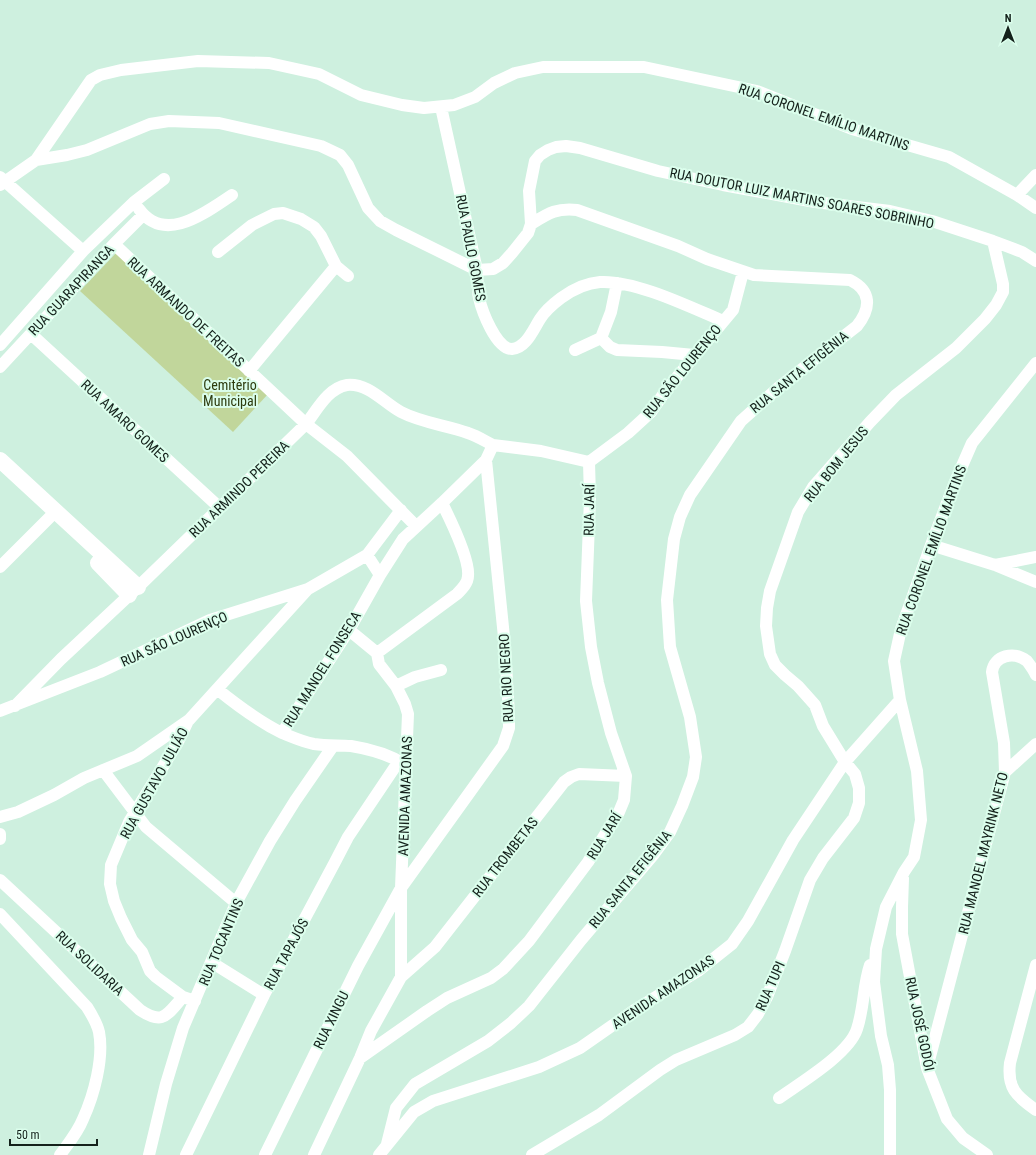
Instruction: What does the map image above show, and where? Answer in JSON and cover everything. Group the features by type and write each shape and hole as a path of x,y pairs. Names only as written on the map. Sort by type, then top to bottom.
{"street":[{"name":"RUA CORONEL EMÍLIO MARTINS","path":"36,160 91,80 109,72 134,68 198,61 269,63 319,74 361,95 379,100 417,107 441,107 454,105 475,97 494,83 515,73 543,67 644,67 684,74 757,91 852,130 949,158 1018,195 1036,208"},
{"name":"RUA PAULO GOMES","path":"441,107 477,270 479,297 496,338 503,346 511,349 525,343 543,314 553,304 568,293 586,284 600,282 617,283 651,292 723,321"},
{"path":"83,251 2,181 36,160 73,154 150,124 169,121 218,123 321,146 340,155 348,165 368,208 380,221 477,270 493,269 502,263 528,233 531,224"},
{"name":"RUA DOUTOR LUIZ MARTINS SOARES SOBRINHO","path":"531,224 530,190 532,171 535,161 540,155 556,146 566,146 580,148 658,170 723,185 815,202 890,211 932,221 1022,252 1036,261"},
{"path":"1018,195 1036,175"},
{"name":"RUA GUARAPIRANGA","path":"0,345 83,251 134,202 164,179"},
{"path":"134,202 143,215 161,226 170,226 202,214 232,195"},
{"name":"RUA SANTA EFIGÊNIA","path":"387,1144 396,1108 415,1084 488,1041 530,1006 581,940 654,854 670,832 693,777 696,757 690,717 670,647 667,600 674,539 680,517 690,495 741,422 778,387 857,326 863,318 866,305 866,295 863,289 858,284 850,280 754,275 706,259 678,246 577,210 564,209 552,212 531,224"},
{"path":"218,252 252,225 274,214 283,213 301,219 314,227 321,236 336,266 348,276"},
{"name":"RUA GUARAPIRANGA","path":"0,367 114,244 143,215"},
{"name":"RUA BOM JESUS","path":"845,762 823,726 815,705 798,686 775,665 770,654 766,626 770,591 798,512 813,487 870,422 896,395 956,348 985,319 996,305 1003,292 1003,284 993,241"},
{"name":"RUA ARMANDO DE FREITAS","path":"114,244 306,424 347,456 416,526"},
{"path":"249,371 336,266"},
{"name":"RUA SÃO LOURENÇO","path":"589,462 628,433 651,412 666,389 733,310 743,272"},
{"path":"574,350 601,338 611,312 617,283"},
{"name":"RUA AMARO GOMES","path":"31,334 220,508"},
{"path":"601,338 610,347 617,350 694,355"},
{"name":"RUA CORONEL EMÍLIO MARTINS","path":"890,1155 890,1090 888,1066 881,1036 874,982 876,949 886,907 904,872 914,857 921,820 917,771 900,700 894,662 901,629 955,482 972,443 1036,363"},
{"name":"RUA ARMINDO PEREIRA","path":"15,706 61,659 134,591 306,424 334,390 348,385 361,386 368,389 401,412 421,420 469,434 493,445"},
{"path":"416,526 486,460 493,445 541,451 589,462"},
{"path":"0,460 134,591"},
{"name":"RUA RIO NEGRO","path":"401,888 503,746 509,728 505,647 486,460"},
{"name":"RUA JARÍ","path":"360,1058 447,998 491,978 503,969 530,941 588,862 619,812 624,800 626,776 611,734 598,683 591,648 586,601 590,498 589,462"},
{"path":"0,466 54,513"},
{"path":"377,653 457,594 467,582 468,575 465,556 442,503"},
{"path":"380,576 367,554 401,510"},
{"path":"0,567 54,513"},
{"name":"RUA MANOEL FONSECA","path":"403,763 371,750 349,746 312,744 282,733 349,630 403,539 416,526"},
{"path":"931,545 995,566 1036,582"},
{"name":"RUA SÃO LOURENÇO","path":"0,711 100,672 210,620 308,590 367,554"},
{"path":"995,566 1036,557"},
{"path":"0,817 18,812 54,795 84,778 137,756 189,720 308,590"},
{"name":"AVENIDA AMAZONAS","path":"314,1155 371,1032 401,977 403,763 408,714 396,686 379,664 377,653 349,630"},
{"name":"RUA MANOEL MAYRINK NETO","path":"927,1068 1005,772 1004,743 992,666 996,661 1010,655 1017,656 1026,662 1036,675"},
{"path":"396,686 415,677 441,670"},
{"path":"217,689 262,723 282,733"},
{"name":"AVENIDA AMAZONAS","path":"379,1155 414,1112 433,1101 539,1067 580,1048 636,1009 698,971 732,944 748,922 793,840 845,762 900,700"},
{"name":"RUA GUSTAVO JULIÃO","path":"189,720 156,779 134,812 111,865 110,884 114,900 132,940 142,952 150,971 183,997 195,1001"},
{"path":"1005,772 1036,744"},
{"name":"RUA TOCANTINS","path":"148,1155 166,1084 183,1028 236,903 270,841 295,801 333,746"},
{"name":"RUA TUPI","path":"532,1155 599,1115 676,1060 736,1035 748,1027 758,1014 767,997 783,957 810,880 823,858 854,818 859,803 860,788 855,774 845,762"},
{"name":"RUA TAPAJÓS","path":"186,1155 264,995 348,837 403,763"},
{"path":"103,770 146,827 236,903"},
{"name":"RUA TROMBETAS","path":"401,977 435,947 564,782 571,776 579,774 626,776"},
{"name":"RUA JOSÉ GODÓI","path":"904,872 902,934 927,1068 947,1119 963,1138 987,1155"},
{"name":"RUA SOLIDARIA","path":"0,880 140,1010 154,1018 160,1018 166,1015 183,997"},
{"name":"RUA XINGU","path":"265,1155 358,966 401,888"},
{"path":"0,914 87,1007 99,1032 99,1061 97,1076 90,1102 74,1136 60,1155"},
{"path":"779,1098 823,1067 848,1044 857,1030 863,1000 865,979 876,949"},
{"path":"211,962 264,995"},
{"path":"1036,966 1010,1063 1009,1074 1010,1083 1015,1093 1036,1110"}],"green space":[{"name":"Cemitério Municipal","path":"117,252 269,393 233,432 80,291"}]}
